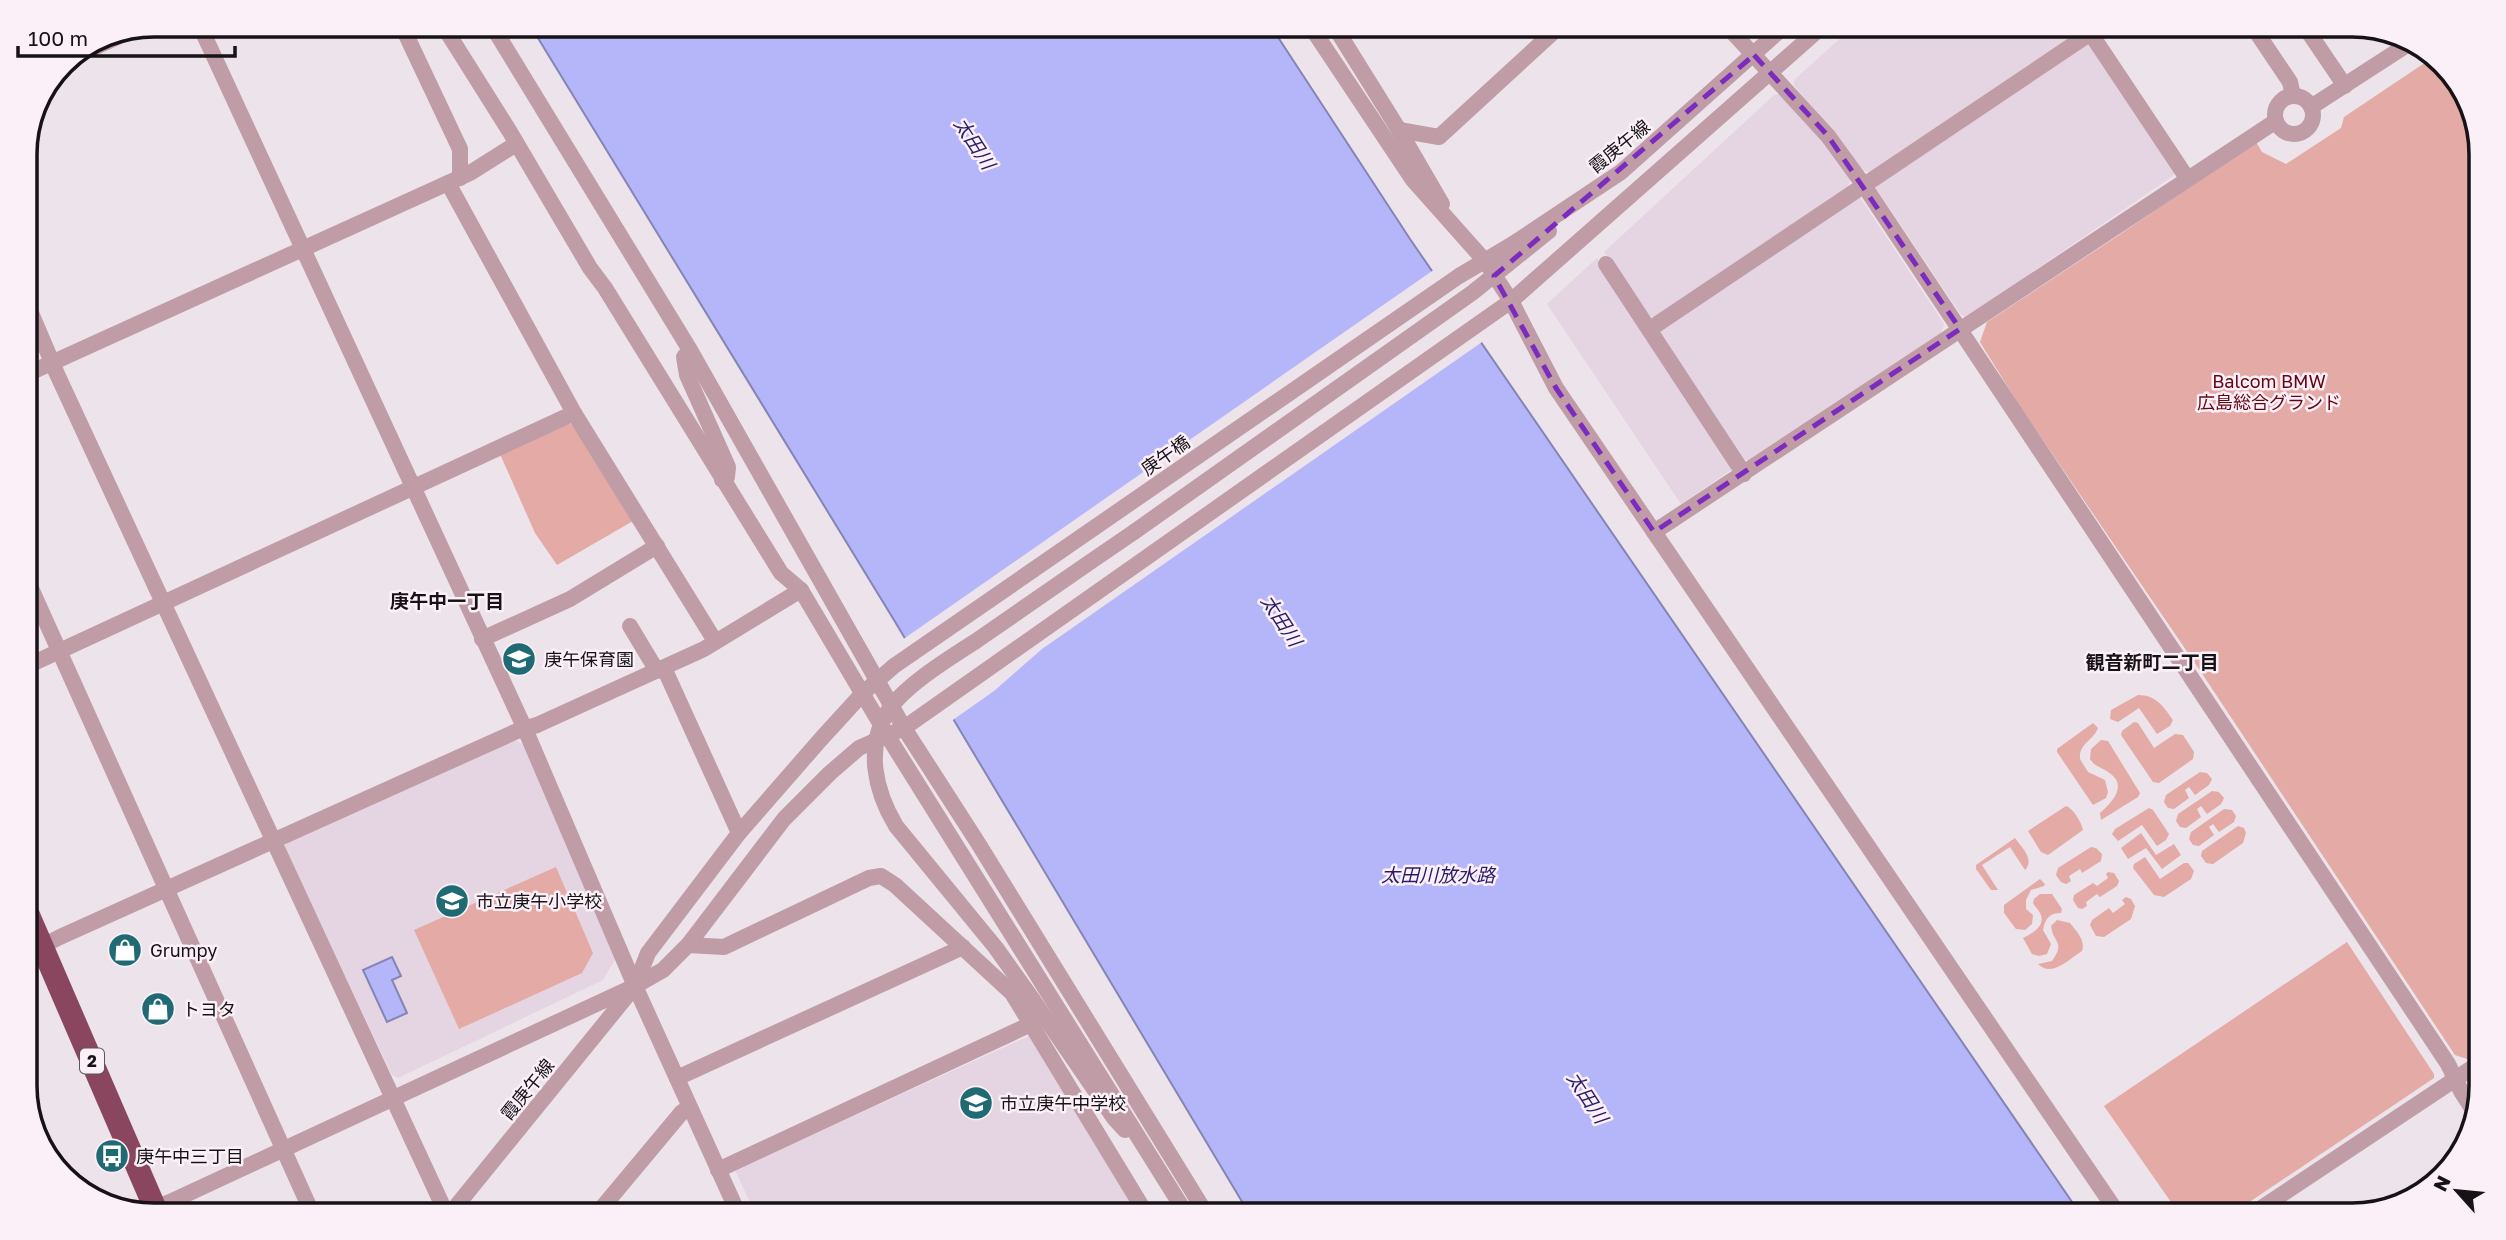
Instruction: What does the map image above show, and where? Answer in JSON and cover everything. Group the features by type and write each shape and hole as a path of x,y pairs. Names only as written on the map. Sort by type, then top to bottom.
{"highway":[{"name":"2","path":"37,960 148,1203"}],"street":[{"path":"205,37 525,729 635,986 733,1203"},
{"path":"407,37 460,149 454,180 574,413 715,641"},
{"path":"450,37 590,268 781,573 801,590 887,735 1179,1203"},
{"path":"499,37 690,350 904,728 978,843 1199,1203"},
{"path":"1318,37 1413,180 1485,261 1511,301 1556,388 2110,1203"},
{"path":"1341,37 1435,189 1449,219"},
{"path":"1399,130 1438,137 1548,37"},
{"path":"1737,37 1828,136 1863,184 2448,1064 2468,1102"},
{"name":"霞庚午線","path":"1459,276 1621,172 1773,37"},
{"path":"168,1203 635,986 663,970 688,945 784,819 859,748 904,728 1511,301 1811,37"},
{"path":"1650,328 2079,37"},
{"path":"2098,37 2187,178"},
{"path":"2260,37 2290,82 2293,96"},
{"path":"2312,37 2345,86"},
{"path":"2311,107 2399,47"},
{"path":"2293,96 2304,99 2311,107 2312,122 2301,133 2286,132 2276,121 2278,105 2293,96"},
{"path":"1654,533 2276,121"},
{"path":"37,369 454,180 516,144"},
{"path":"1155,1163 1114,1118 996,948 888,813 880,795 874,758 877,739 889,709 928,674 1472,293 1621,172"},
{"path":"1606,264 1744,474"},
{"name":"庚午橋","path":"635,986 648,953 740,833 863,693 894,666 1459,276"},
{"path":"37,326 442,1203"},
{"path":"690,350 684,358 687,375 728,467 727,477 723,480"},
{"path":"37,661 574,413"},
{"path":"482,639 570,599 657,546"},
{"path":"37,949 660,669 715,641 801,590"},
{"path":"37,603 307,1203"},
{"path":"630,626 660,669 740,833"},
{"path":"877,681 887,735"},
{"path":"688,945 724,947 869,878 881,876 895,885 1012,993 1139,1203"},
{"path":"677,1078 963,947"},
{"name":"霞庚午線","path":"459,1203 635,986"},
{"path":"718,1170 1031,1024"},
{"path":"2270,1203 2469,1070"},
{"path":"608,1203 681,1112 690,1108"}],"highlighted area":[{"path":"1754,55 1828,136 1960,329 1654,532 1556,388 1494,276"}],"shaded area":[{"path":"1842,37 2074,37 1871,172 1864,171 1794,85 1794,80"},
{"path":"2084,42 2091,44 2175,170 2173,176 1966,317 1961,315 1876,188 1878,181"},
{"path":"1780,94 1824,139 1851,177 1848,186 1654,317 1647,316 1604,252 1774,95"},
{"path":"1859,196 1944,324 1941,333 1750,461 1744,459 1659,332"},
{"path":"1597,258 1733,463 1731,470 1681,504 1547,304"},
{"name":"市立庚午小学校","path":"513,738 523,745 618,954 603,980 398,1078 392,1075 285,848 286,842"},
{"name":"市立庚午中学校","path":"1029,1036 1132,1203 750,1203 735,1170"}],"green space":[{"name":"Balcom BMW 広島総合グランド","path":"2425,62 2440,76 2457,102 2463,116 2469,146 2467,1059 2455,1055 2201,672 2019,405 1980,342 1987,322 2256,142 2262,152 2286,164 2341,128 2344,117"},
{"path":"565,423 574,425 633,521 557,565 535,533 500,454"},
{"path":"2138,695 2158,702 2173,720 2170,726 2157,734 2139,708 2118,722 2110,719 2111,710"},
{"path":"2134,722 2138,723 2154,748 2175,734 2183,735 2194,752 2193,759 2159,783 2153,782 2121,735 2122,731"},
{"path":"2093,723 2098,728 2082,749 2080,759 2088,772 2105,780 2108,792 2106,798 2093,805 2057,749"},
{"path":"2101,740 2108,741 2140,793 2138,797 2101,820 2100,813 2113,799 2118,788 2114,777 2090,759 2091,749"},
{"path":"2200,772 2207,773 2212,779 2209,785 2195,795 2189,787 2185,790 2189,798 2174,809 2168,808 2164,802 2166,795"},
{"path":"2212,791 2219,792 2224,798 2221,804 2207,814 2201,806 2197,809 2201,817 2186,828 2180,827 2176,821 2178,814"},
{"path":"2066,806 2077,816 2083,830 2048,855 2041,852 2028,831"},
{"path":"2149,808 2169,834 2166,840 2157,846 2142,825 2118,841 2112,834 2115,829"},
{"path":"2224,809 2232,810 2236,816 2234,822 2219,832 2213,824 2209,827 2214,835 2199,846 2193,845 2189,839 2191,832"},
{"path":"2238,826 2244,828 2246,833 2243,843 2213,864 2206,863 2201,856 2202,851"},
{"path":"2141,833 2156,855 2174,844 2181,855 2162,869 2146,848 2128,859 2121,848"},
{"path":"2015,838 2028,858 2028,866 2025,870 2010,847 1982,865 1998,890 1991,890 1976,865"},
{"path":"2091,847 2102,854 2101,861 2082,873 2080,869 2069,876 2071,881 2066,884 2061,882 2056,875 2058,868"},
{"path":"2145,857 2160,879 2188,863 2194,871 2191,879 2164,897 2154,895 2133,868 2134,864"},
{"path":"556,867 593,953 582,973 459,1029 414,930"},
{"path":"2108,872 2114,873 2119,881 2117,886 2100,897 2097,894 2086,902 2087,906 2078,908 2073,900 2074,895 2093,883 2097,886 2108,878"},
{"path":"2040,879 2044,886 2031,890 2026,900 2026,909 2033,915 2032,924 2025,930 2016,929 2004,913 2004,905"},
{"path":"2040,894 2052,894 2062,909 2061,913 2048,917 2045,923 2043,930 2051,944 2047,954 2039,956 2032,954 2023,938 2040,926 2042,918 2033,903"},
{"path":"2126,897 2131,899 2135,906 2131,919 2104,937 2096,936 2090,925 2092,920 2109,908 2113,913 2125,904 2122,900"},
{"path":"2057,920 2070,923 2082,939 2082,951 2060,966 2043,968 2038,964 2052,961 2058,950 2051,926"},
{"path":"2347,942 2434,1074 2434,1078 2248,1203 2172,1203 2104,1106"}],"water":[{"name":"太田川放水路","path":"537,37 1278,37 1410,239 2073,1203 1243,1203 894,620"},
{"path":"392,957 401,976 392,980 407,1013 387,1022 363,970"}],"pier":[{"path":"1435,269 1485,340 1042,649 994,691 950,722 902,640"}],"place":[{"name":"庚午保育園","path":"519,659"},
{"name":"市立庚午小学校","path":"452,901"},
{"name":"Grumpy","path":"125,950"},
{"name":"トヨタ","path":"158,1009"},
{"name":"市立庚午中学校","path":"976,1103"},
{"name":"庚午中三丁目","path":"112,1156"}],"district":[{"name":"庚午中一丁目","path":"447,600"},
{"name":"観音新町二丁目","path":"2152,661"}],"water label":[{"name":"太田川","path":"975,143"},
{"name":"太田川","path":"1282,620"},
{"name":"太田川","path":"1588,1097"}]}
